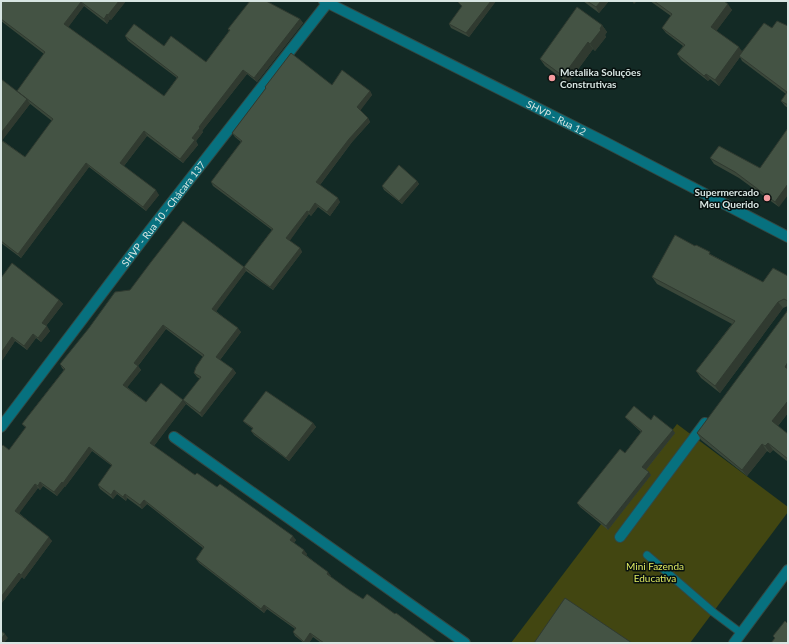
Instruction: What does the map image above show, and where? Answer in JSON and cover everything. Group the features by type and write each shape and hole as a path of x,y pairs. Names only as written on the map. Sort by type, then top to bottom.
{"street":[{"name":"SHVP - Rua 12","path":"327,2 605,142 788,237"},
{"name":"SHVP - Rua 10 - Chácara 137","path":"1,427 152,228 327,2"},
{"path":"620,537 709,418"},
{"path":"174,437 465,643"},
{"path":"734,643 788,570"}],"lane":[{"path":"647,555 713,612 742,633"}],"green space":[{"name":"Mini Fazenda Educativa","path":"677,424 788,507 788,512 690,643 511,643"}],"building":[{"path":"1,1 119,1 104,19 81,2 64,24 164,96 178,77 125,36 134,24 164,46 171,36 206,62 230,30 228,29 250,1 266,1 300,19 254,78 243,70 199,127 200,128 192,138 195,140 180,159 144,131 120,163 156,190 143,207 86,163 18,254 1,241 1,140 25,157 53,119 17,91 45,52 1,19"},
{"path":"491,1 466,33 449,24 462,6 458,2"},
{"path":"587,1 601,1 596,7"},
{"path":"654,1 724,1 728,4 711,27 739,47 715,80 706,74 704,76 677,54 685,45 662,28 672,14"},
{"path":"577,7 602,25 601,30 590,44 588,42 563,76 540,59"},
{"path":"777,21 788,26 788,105 781,101 787,92 739,56 764,23 772,28"},
{"path":"291,53 332,85 342,70 370,91 357,107 368,118 349,139 316,182 338,198 327,212 315,203 286,238 300,248 270,287 244,267 273,229 211,182 242,141 232,133"},
{"path":"1,79 27,99 1,133"},
{"path":"788,128 788,184 775,202 735,172 710,158 719,146 760,168"},
{"path":"399,165 417,181 399,201 382,186"},
{"path":"183,221 244,267 212,309 238,328 216,357 233,369 200,413 183,400 150,443 195,475 197,473 217,487 220,484 293,536 290,540 304,550 302,553 349,590 363,599 367,594 437,643 324,643 310,633 304,642 293,632 296,628 264,605 261,609 196,559 204,547 144,500 140,505 125,494 123,497 114,490 111,495 98,485 112,465 89,447 63,483 62,482 54,492 40,482 38,486 35,484 15,511 49,537 21,575 19,573 1,597 1,447 3,445 9,450 26,427 22,424 65,369 60,364 115,292 130,290","holes":["163,325 204,355 194,373 201,377 183,400 161,383 146,402 123,385 138,366 134,363"]},
{"path":"675,235 710,252 709,254 763,282 773,268 788,276 788,301 784,299 778,302 715,386 696,371 735,321 652,277"},
{"path":"12,263 59,300 42,323 47,326 38,338 33,334 24,346 12,337 1,353 1,278"},
{"path":"788,310 788,362 785,367 788,369 788,401 772,421 788,434 788,459 768,443 765,446 762,444 742,470 697,433"},
{"path":"266,391 313,423 286,458 251,431 253,428 243,421"},
{"path":"634,406 651,420 654,415 673,430 642,467 649,472 606,526 577,503 620,449 625,453 642,431 625,417"},
{"path":"565,598 632,643 534,643"},
{"path":"785,621 788,624 788,643 771,643 775,638 773,636"},
{"path":"1,631 5,634 1,639"}],"place":[{"name":"Metalika Soluções Construtivas","path":"552,78"},
{"name":"Supermercado Meu Querido","path":"767,198"}]}
